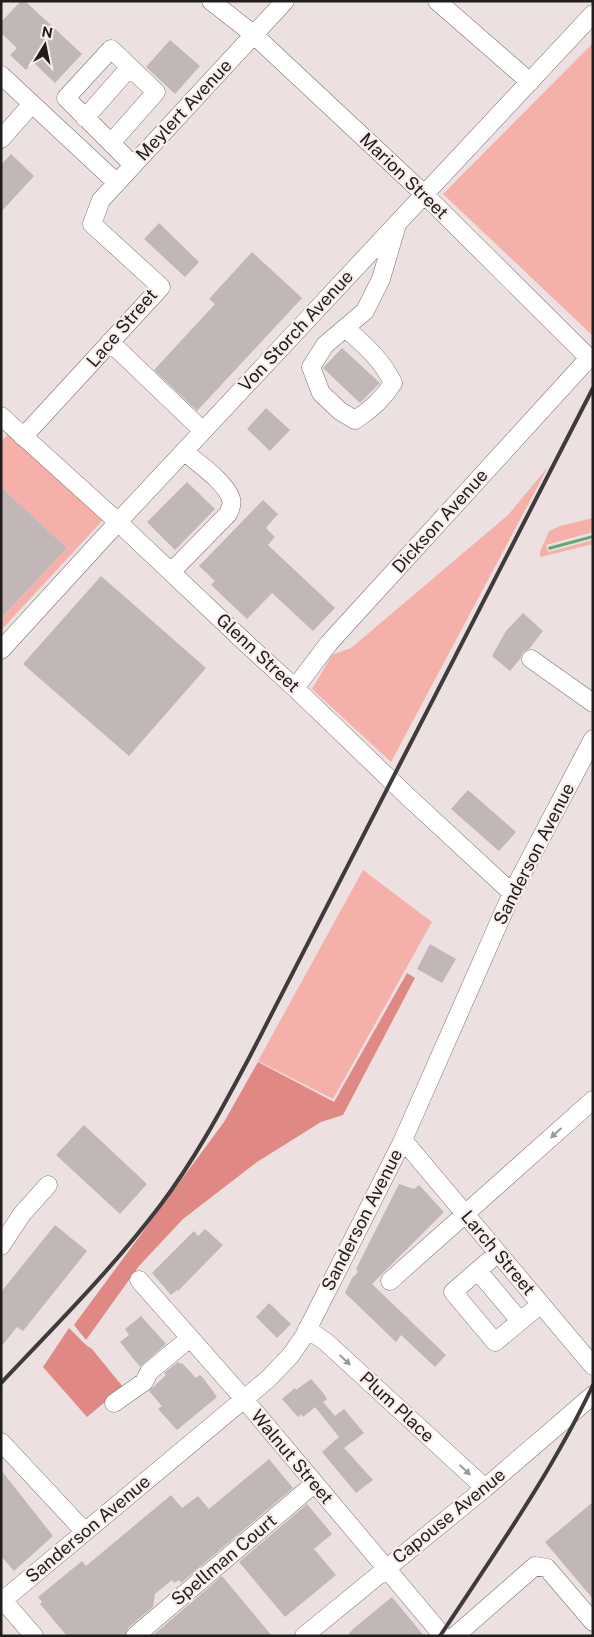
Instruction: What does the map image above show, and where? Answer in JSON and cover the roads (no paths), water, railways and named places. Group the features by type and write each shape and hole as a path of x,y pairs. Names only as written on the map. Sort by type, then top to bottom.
{"street":[{"name":"Marion Street","path":"211,1 253,34 424,194 589,358"},
{"name":"Meylert Avenue","path":"92,224 101,200 284,1"},
{"path":"437,1 530,82"},
{"name":"Von Storch Avenue","path":"1,650 184,451 593,14"},
{"path":"111,143 156,92 111,49 66,98 85,118 133,165"},
{"path":"85,118 130,67"},
{"path":"1,75 117,183"},
{"path":"1,139 32,104"},
{"name":"Lace Street","path":"23,437 160,287 92,224"},
{"path":"345,328 386,368 393,383 385,395 368,412 355,420 321,393 311,367 325,345 345,328 365,311 381,279 396,225"},
{"path":"110,342 203,431"},
{"name":"Dickson Avenue","path":"295,688 329,642 589,358"},
{"name":"Glenn Street","path":"1,416 118,522 512,893"},
{"path":"171,572 228,514 232,506 231,499 224,486 184,451"},
{"path":"531,659 593,703"},
{"name":"Sanderson Avenue","path":"2,1600 244,1399 282,1366 291,1355 307,1329 403,1140 512,893 593,740"},
{"path":"390,1281 593,1100"},
{"name":"Larch Street","path":"403,1140 593,1366"},
{"path":"1,1246 22,1214 48,1185"},
{"path":"498,1253 453,1292 495,1342 541,1304"},
{"path":"478,1271 520,1321"},
{"name":"Walnut Street","path":"139,1280 244,1399 443,1636"},
{"name":"Plum Place","path":"307,1329 326,1342 485,1488"},
{"path":"114,1403 144,1382 149,1372 190,1338"},
{"name":"Capouse Avenue","path":"304,1636 485,1488 593,1395"},
{"path":"1,1442 85,1532"},
{"name":"Spellman Court","path":"135,1636 314,1484"},
{"path":"455,1636 535,1566 547,1568 593,1622"},
{"path":"2,1600 34,1636"}],"railway":[{"path":"1,1383 122,1253 172,1189 207,1134 249,1058 593,388"},
{"path":"440,1636 540,1482 577,1418 593,1385"}]}
